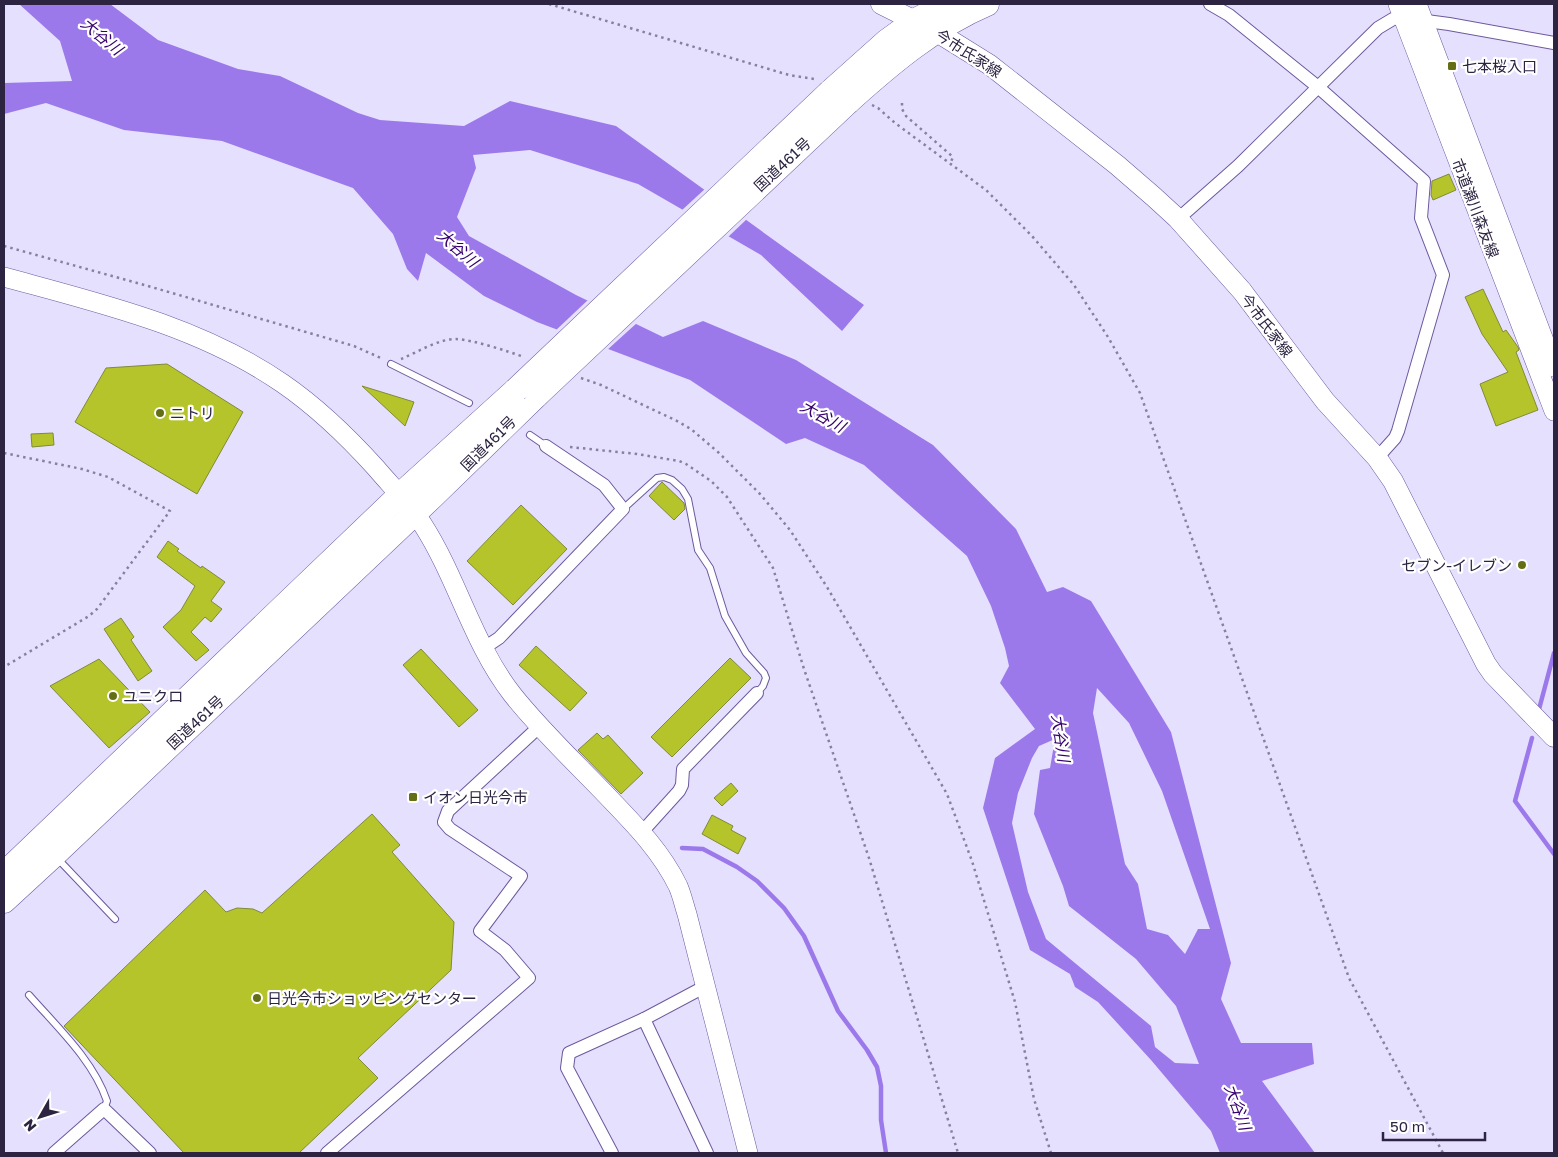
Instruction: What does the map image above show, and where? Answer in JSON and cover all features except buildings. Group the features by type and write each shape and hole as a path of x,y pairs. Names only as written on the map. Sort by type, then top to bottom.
{"highway":[{"name":"国道461号","path":"4,874 400,495 526,392 841,94 881,46 916,20 947,4"},
{"name":"国道461号","path":"841,94 937,32 987,4"},
{"name":"国道461号","path":"4,900 415,514 526,392"}],"main road":[{"name":"今市氏家線","path":"881,4 916,20 990,65 1117,165 1178,219 1242,291 1325,401 1376,458 1393,481 1486,664 1493,674 1554,737"}],"street":[{"path":"1210,4 1229,15 1318,87 1424,181 1421,218 1443,275 1398,431 1395,438 1376,458"},
{"path":"1178,219 1238,166 1378,28 1393,19 1401,11 1420,12 1449,24 1554,43"},
{"name":"市道瀬川森友線","path":"1401,11 1554,411"},
{"name":"市道瀬川森友線","path":"1420,12 1554,367"},
{"path":"4,276 157,322 244,360 283,384 337,428 360,450 400,495 432,540 484,648 511,693 540,726 642,832 662,858 678,887 688,914 748,1153"},
{"path":"484,648 500,638 623,509 604,485 546,446"},
{"path":"642,832 679,791 682,785 683,769 757,693"},
{"path":"327,1153 529,978 505,950 480,931 521,876 450,829 444,822 448,811 540,726"},
{"path":"612,1153 567,1068 569,1053 644,1019 706,986"},
{"path":"644,1019 707,1153"},
{"path":"54,1153 104,1109 150,1153"}],"lane":[{"path":"391,364 469,404"},
{"path":"530,435 546,446"},
{"path":"623,509 657,478 664,477 672,480 682,489 691,509 698,550 710,568 725,616 746,653 764,673 766,678 763,686 757,693"},
{"path":"54,855 114,919"},
{"path":"29,995 93,1071 104,1091 107,1101 104,1109"}],"path":[{"path":"550,4 788,75 878,108 895,123 986,190 1032,236 1074,285 1108,337 1140,394 1349,978 1442,1153"},
{"path":"902,102 902,109 906,116 951,154 953,157 950,164"},
{"path":"4,246 354,346 379,356 391,364 440,342 456,339 530,359"},
{"path":"575,375 602,385 691,429 719,453 760,494 790,530 827,587 947,794 972,861 1015,1002 1034,1098 1051,1153"},
{"path":"546,446 637,454 679,461 686,464 711,481 727,497 773,568 804,669 869,858 958,1153"},
{"path":"4,453 82,469 108,477 170,512 90,616 4,667"}],"water":[{"name":"大谷川","path":"19,4 110,4 158,40 238,69 280,76 358,113 380,120 464,126 510,101 616,126 864,305 842,331 761,255 638,184 530,150 473,155 476,168 457,217 469,236 576,295 663,337 703,321 796,360 933,445 1016,529 1047,592 1063,587 1091,601 1171,732 1231,963 1221,999 1241,1043 1312,1043 1314,1064 1262,1081 1315,1153 1220,1153 1211,1131 1151,1060 1098,1002 1075,987 1070,974 1030,950 983,808 995,758 1035,729 1000,683 1009,666 1005,648 991,606 967,556 864,465 805,438 786,444 690,380 537,322 484,296 426,253 418,281 407,269 393,234 353,188 222,141 124,130 46,103 4,114 4,83 72,81 60,41","holes":["1097,688 1129,723 1162,791 1210,929 1198,929 1185,954 1168,935 1147,929 1138,884 1125,864 1093,713","1055,739 1050,768 1040,770 1034,814 1063,886 1069,906 1136,959 1176,1006 1199,1064 1175,1063 1155,1047 1151,1026 1046,939 1028,892 1012,823 1018,793 1032,758 1039,746"]}],"pier":[{"path":"706,188 748,218 727,238 681,211"},
{"path":"589,299 638,322 606,351 554,332"}],"waterway":[{"path":"1538,713 1554,653"},
{"path":"1532,738 1515,801 1554,854"},
{"path":"682,848 703,849 737,867 757,881 784,908 804,936 838,1011 867,1050 877,1067 881,1086 881,1120 886,1153"}],"place":[{"name":"七本桜入口","path":"1452,66"},
{"name":"ニトリ","path":"160,413"},
{"name":"セブン-イレブン","path":"1522,565"},
{"name":"ユニクロ","path":"113,696"},
{"name":"イオン日光今市","path":"413,797"},
{"name":"日光今市ショッピングセンター","path":"257,998"}]}
